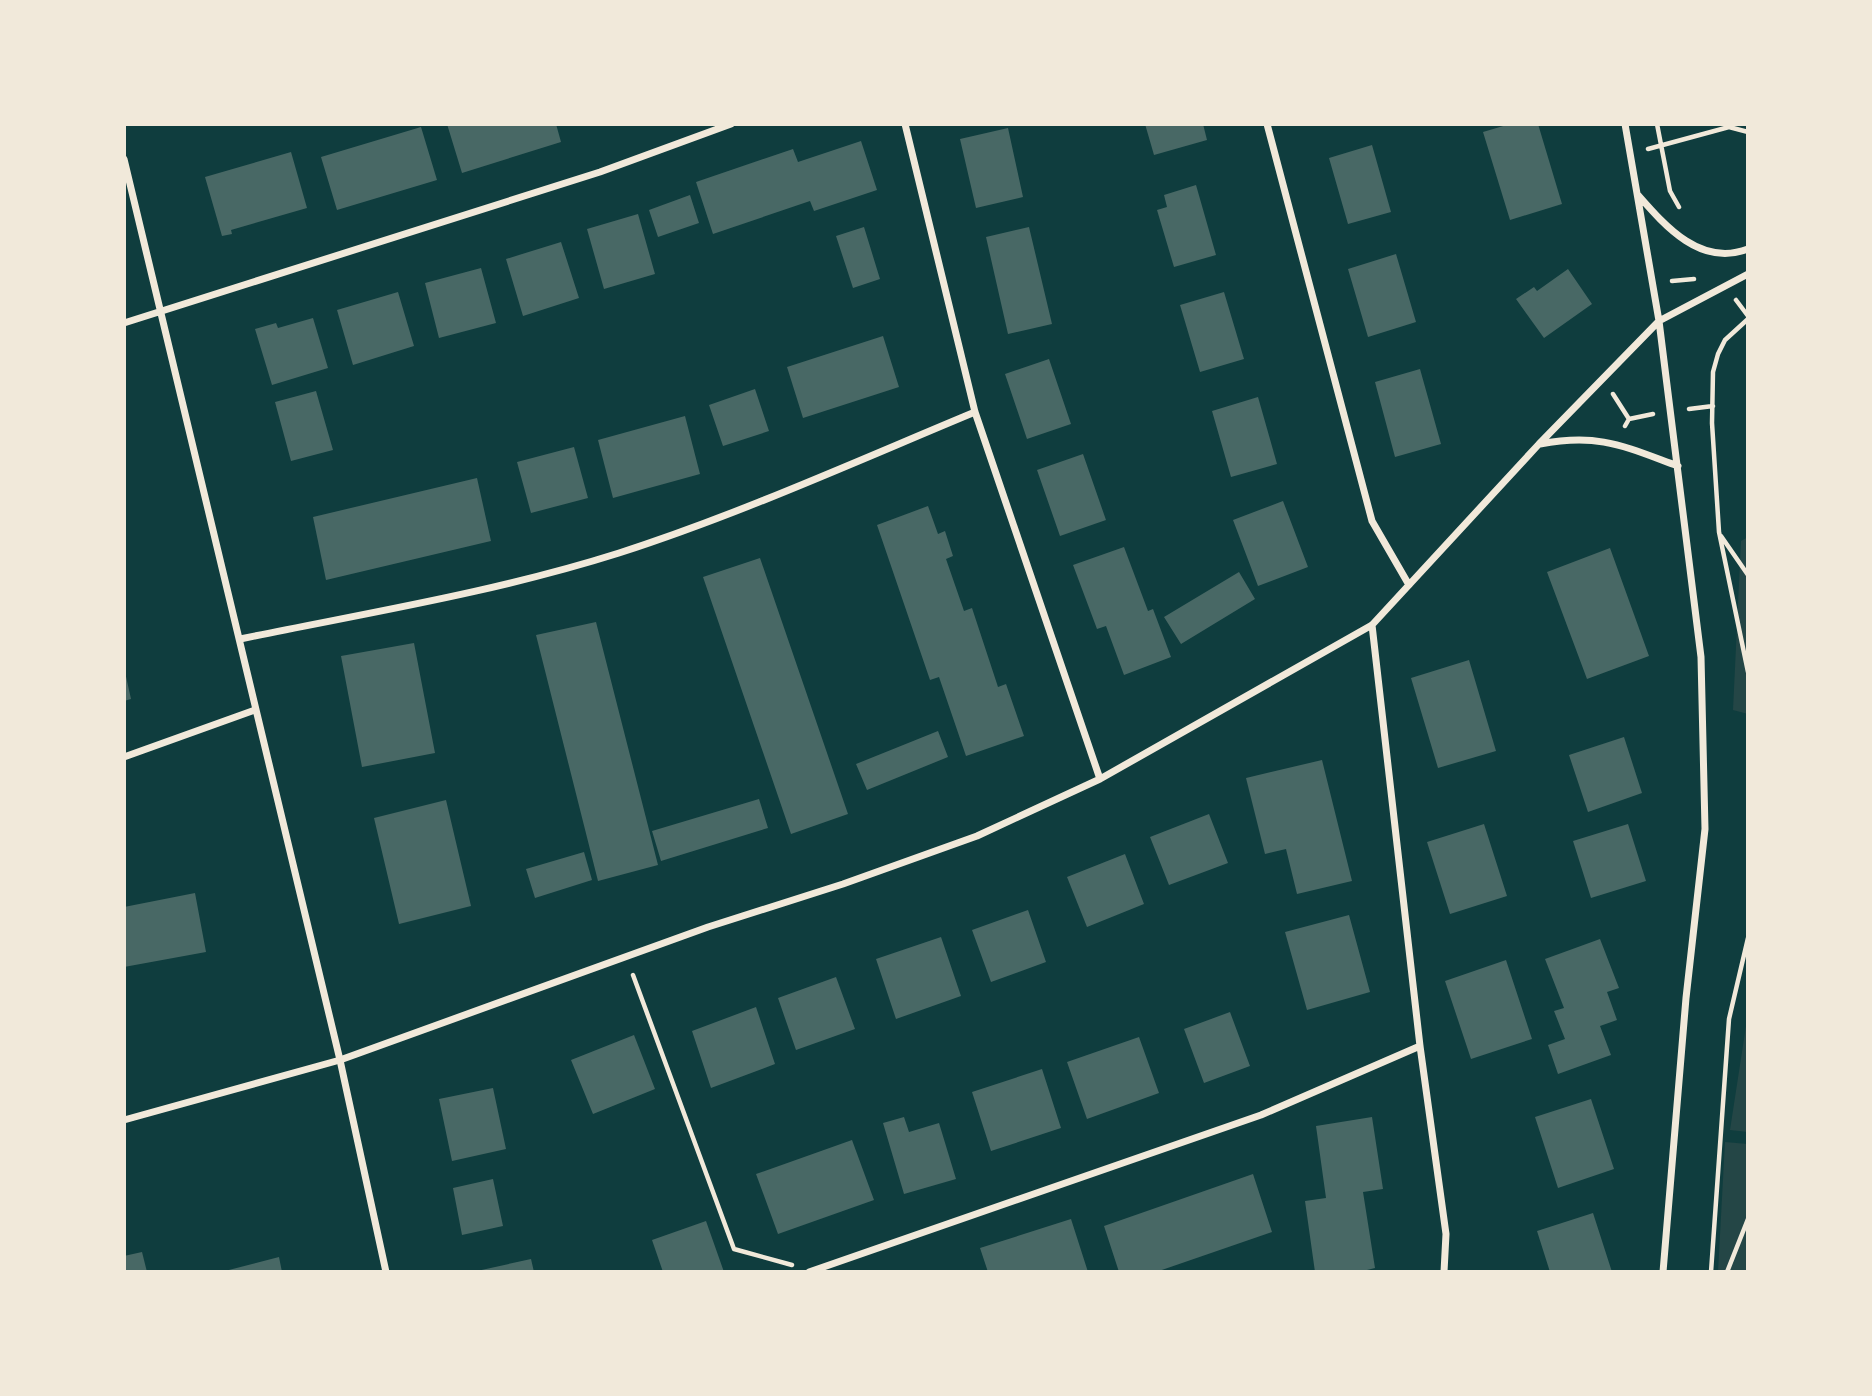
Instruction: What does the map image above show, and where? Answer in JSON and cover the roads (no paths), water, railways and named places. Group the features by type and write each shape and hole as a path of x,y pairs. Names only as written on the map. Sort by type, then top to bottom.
{"street":[{"path":"124,323 600,172 731,124"},
{"path":"905,124 975,412 1100,779"},
{"path":"1267,124 1372,522 1409,584"},
{"path":"1625,124 1659,321 1701,657 1705,829 1686,998 1663,1272"},
{"path":"124,159 163,310 255,710 340,1060 386,1272"},
{"path":"1638,195 1655,215 1697,249 1718,255 1748,250"},
{"path":"124,1120 340,1060 626,956 965,840 1100,779 1372,625 1539,444 1659,321 1748,274"},
{"path":"240,639 442,598 618,553 763,501 975,412"},
{"path":"1539,444 1575,438 1598,439 1678,466"},
{"path":"1372,625 1420,1046 1446,1234 1444,1272"},
{"path":"124,757 255,710"},
{"path":"809,1271 1261,1115 1420,1046"}]}
